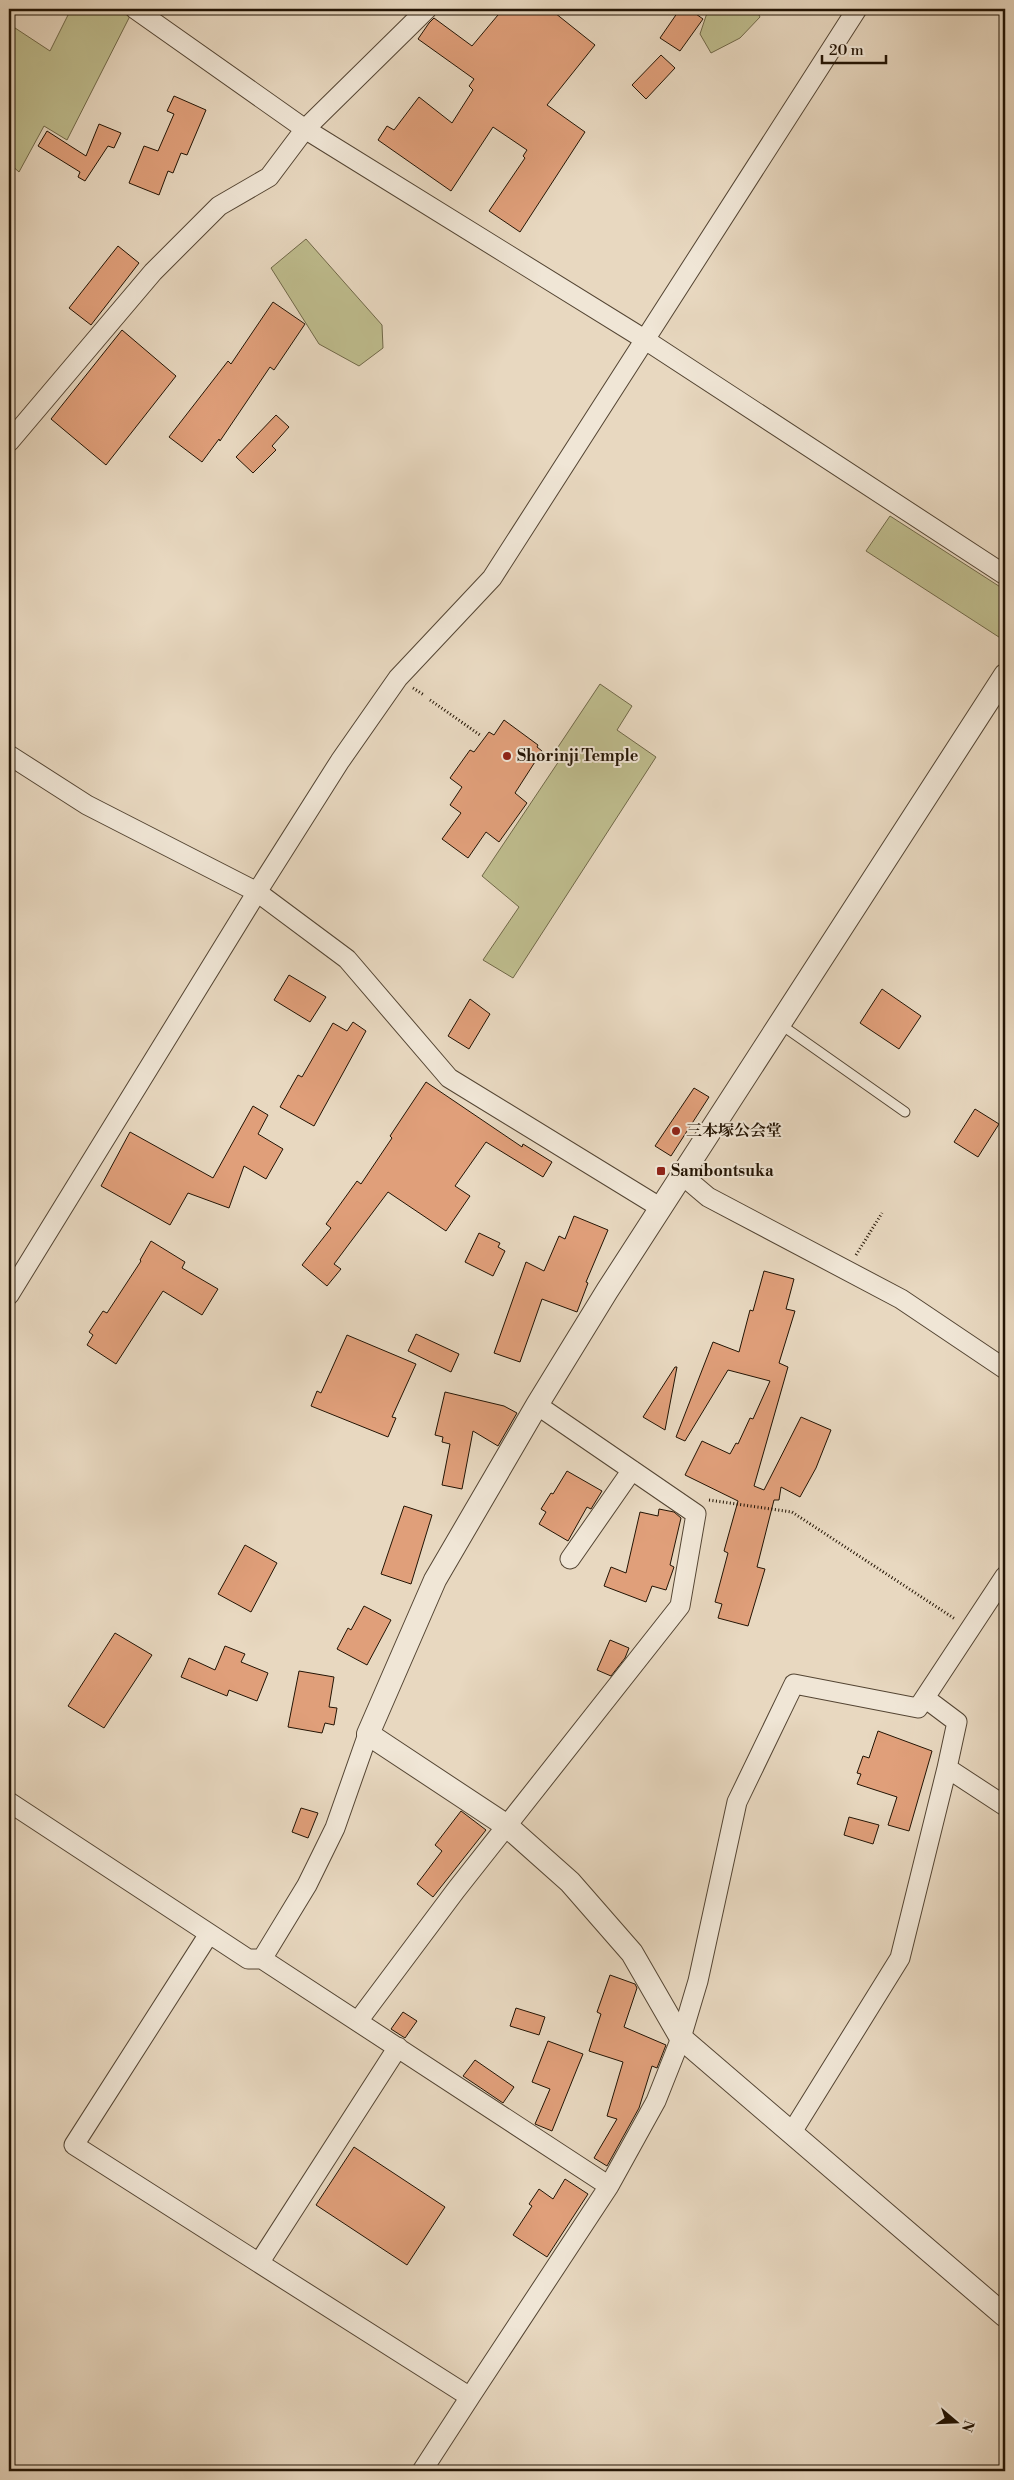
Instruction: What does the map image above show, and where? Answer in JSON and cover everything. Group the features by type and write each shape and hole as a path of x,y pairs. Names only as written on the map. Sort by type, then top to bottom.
{"street":[{"path":"136,9 305,129 644,338 1005,575"},
{"path":"9,442 153,272 219,206 269,176 305,129 427,9"},
{"path":"9,1295 257,892 340,761 398,678 492,578 644,338 857,9"},
{"path":"262,1959 307,1885 335,1828 368,1734 435,1580 536,1405 1005,675"},
{"path":"9,755 87,805 257,892 347,959 449,1078 661,1208"},
{"path":"682,1175 708,1197 901,1299 1005,1368"},
{"path":"358,2021 456,1890 680,1606 696,1514 536,1405"},
{"path":"570,1559 632,1470"},
{"path":"422,2471 609,2186 656,2102 681,2038 698,1981 737,1802 794,1684 918,1708 1005,1576"},
{"path":"792,2132 900,1958 957,1722 925,1698"},
{"path":"368,1734 507,1826 570,1882 632,1953 681,2038 1005,2316"},
{"path":"947,1768 1005,1806"},
{"path":"9,1802 248,1959 262,1959 609,2186"},
{"path":"209,1934 74,2145 470,2397"},
{"path":"259,2263 398,2047"}],"lane":[{"path":"779,1024 905,1112"}],"path":[{"path":"430,700 480,735"},
{"path":"846,1270 882,1213"},
{"path":"690,1510 699,1503 712,1499 792,1512 970,1629"}],"shaded area":[{"path":"71,9 118,9 130,16 67,140 44,126 19,172 9,163 9,24 50,51"},
{"path":"704,9 756,9 760,17 740,38 711,53 700,34 707,13"},
{"path":"306,239 382,325 383,348 359,366 319,344 271,268"},
{"path":"890,516 1005,590 1005,641 866,551"},
{"path":"600,684 632,706 617,730 656,757 513,978 483,960 519,907 482,876 563,755 556,750"}],"building":[{"path":"503,9 550,9 595,45 547,105 585,132 520,232 489,211 525,158 523,156 527,150 493,127 451,191 378,140 387,126 394,130 419,97 452,123 473,90 469,86 474,79 418,39 429,23 434,18 472,46"},
{"path":"680,9 689,9 703,19 680,51 660,38"},
{"path":"661,55 675,68 646,99 632,85"},
{"path":"174,96 206,110 187,155 181,153 173,173 168,171 159,195 129,183 144,146 158,151 174,114 167,111"},
{"path":"99,124 121,133 114,148 108,146 85,181 78,177 80,172 38,146 47,131 86,156"},
{"path":"118,246 139,263 91,325 69,308"},
{"path":"273,302 305,324 274,370 270,367 220,441 219,439 202,462 169,437 228,361 231,364"},
{"path":"122,330 176,376 106,465 51,419"},
{"path":"276,415 289,427 272,446 276,450 253,473 236,457"},
{"path":"504,720 538,745 537,747 542,751 515,793 527,803 499,842 486,832 468,858 442,839 461,813 450,805 462,787 450,778 470,750 474,752 489,732 494,735"},
{"path":"289,975 326,997 310,1022 274,1000"},
{"path":"882,989 921,1016 899,1049 860,1023"},
{"path":"470,999 490,1014 469,1049 448,1036"},
{"path":"353,1022 366,1031 314,1126 280,1107 298,1075 302,1077 333,1023 347,1031"},
{"path":"426,1082 522,1147 523,1144 552,1162 543,1177 486,1142 455,1186 470,1196 446,1231 388,1192 334,1264 341,1269 327,1286 302,1265 331,1228 326,1224 357,1181 361,1184"},
{"path":"694,1088 709,1097 671,1156 655,1146"},
{"path":"253,1106 268,1115 258,1134 283,1149 266,1179 244,1166 229,1208 188,1193 170,1225 101,1186 130,1132 213,1178"},
{"path":"975,1109 999,1124 978,1157 954,1142"},
{"path":"574,1216 608,1230 586,1282 588,1283 577,1312 542,1299 520,1362 494,1353 526,1262 544,1271 559,1236 565,1239"},
{"path":"479,1233 500,1243 498,1247 505,1251 493,1276 465,1262"},
{"path":"151,1241 185,1262 182,1268 218,1289 202,1315 163,1291 116,1364 87,1345 93,1335 89,1332 103,1311 107,1313 141,1261"},
{"path":"764,1271 794,1279 786,1309 795,1311 779,1363 788,1367 754,1486 764,1490 801,1417 831,1430 816,1468 800,1497 781,1487 779,1500 774,1500 757,1567 765,1569 748,1626 718,1618 722,1604 715,1602 728,1553 724,1551 738,1501 685,1475 702,1441 730,1454 736,1443 738,1444 750,1418 753,1419 770,1381 728,1370 685,1441 676,1437 713,1342 739,1352 750,1310 753,1311"},
{"path":"416,1334 459,1354 451,1372 408,1351"},
{"path":"347,1335 416,1364 392,1417 396,1418 388,1437 311,1406 317,1391 321,1393"},
{"path":"675,1367 677,1367 665,1430 643,1417"},
{"path":"445,1392 504,1406 517,1413 498,1446 473,1431 462,1489 442,1485 450,1444 442,1442 443,1437 435,1435"},
{"path":"567,1471 602,1491 591,1509 587,1507 568,1541 539,1524 546,1512 541,1509"},
{"path":"404,1506 432,1515 411,1584 381,1574"},
{"path":"659,1509 674,1512 681,1518 670,1565 674,1567 666,1590 652,1586 646,1602 604,1586 611,1567 626,1573 640,1512 658,1516"},
{"path":"245,1545 277,1563 251,1612 218,1594"},
{"path":"364,1606 391,1620 367,1665 337,1649 348,1628 351,1630"},
{"path":"115,1633 152,1655 104,1728 68,1706"},
{"path":"610,1640 629,1648 625,1658 611,1676 597,1670"},
{"path":"225,1646 245,1654 241,1662 268,1673 257,1701 229,1690 227,1696 181,1677 189,1658 215,1670"},
{"path":"299,1671 334,1677 329,1707 337,1708 334,1725 325,1723 322,1733 288,1727"},
{"path":"878,1731 932,1751 909,1831 888,1825 897,1797 857,1784 861,1774 857,1773 863,1756 869,1758"},
{"path":"301,1808 318,1813 308,1838 292,1832"},
{"path":"461,1811 486,1830 433,1897 417,1884 442,1851 435,1845"},
{"path":"849,1817 879,1825 873,1844 844,1835"},
{"path":"610,1975 635,1984 637,1988 624,2027 666,2045 657,2068 652,2066 639,2108 607,2166 594,2158 617,2119 607,2116 623,2062 589,2051 601,2014 597,2012"},
{"path":"516,2008 545,2017 539,2035 510,2026"},
{"path":"403,2012 417,2021 405,2038 391,2029"},
{"path":"548,2041 583,2054 552,2131 535,2124 550,2089 532,2082"},
{"path":"475,2060 514,2087 503,2103 463,2076"},
{"path":"354,2147 445,2207 407,2265 316,2205"},
{"path":"565,2179 588,2194 547,2257 513,2235 532,2206 529,2204 539,2189 553,2199"}],"place":[{"name":"Shorinji Temple","path":"507,756"},
{"name":"三本塚公会堂","path":"676,1131"},
{"name":"Sambontsuka","path":"661,1171"}]}
